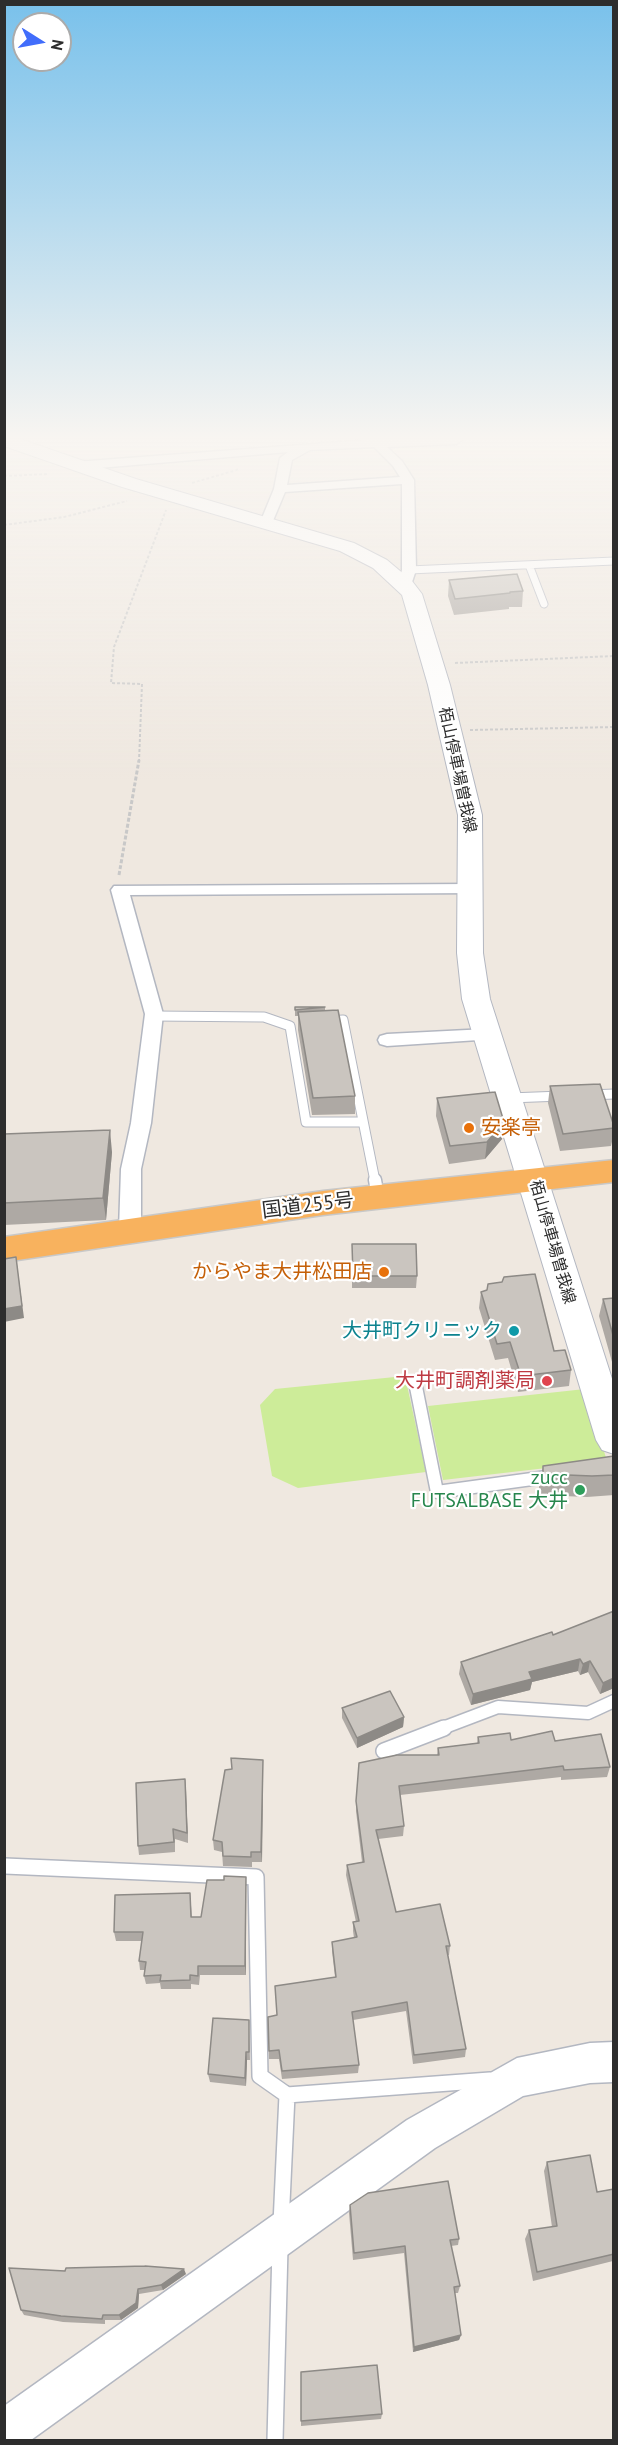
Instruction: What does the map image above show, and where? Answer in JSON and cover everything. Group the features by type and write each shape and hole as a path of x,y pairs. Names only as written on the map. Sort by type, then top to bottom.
{"highway":[{"name":"国道255号","path":"4,1250 130,1230 378,1197 614,1170"}],"main road":[{"name":"栢山停車場曽我線","path":"361,554 407,577 418,606 470,816 471,977 487,1035 534,1178 548,1234 614,1440"}],"street":[{"path":"407,554 407,577"},
{"path":"130,1230 131,1169 141,1123 154,1016 120,891 472,889"},
{"path":"387,1040 487,1035"},
{"path":"4,2433 421,2134 517,2078 590,2063 614,2062"}],"lane":[{"path":"407,577 529,564 614,561"},
{"path":"529,564 544,604"},
{"path":"154,1016 264,1017 289,1024 306,1122 363,1122"},
{"path":"319,1022 343,1020 378,1197"},
{"path":"507,1098 614,1094"},
{"path":"415,1382 436,1492 566,1475"},
{"path":"384,1751 498,1707 588,1713 614,1701"},
{"path":"5,1866 256,1877 260,2076 287,2095 517,2078"},
{"path":"275,2440 280,2233 287,2095"}],"path":[{"path":"120,891 117,883 141,750 142,684 111,683 114,647 146,554"},
{"path":"433,664 614,656"},
{"path":"450,731 614,727"}],"green space":[{"path":"405,1376 426,1472 298,1488 272,1476 260,1405 275,1389"},
{"path":"585,1389 607,1461 443,1480 428,1406"}],"building":[{"path":"517,574 523,591 455,599 449,580"},
{"path":"295,1007 325,1007 295,1010"},
{"path":"338,1010 355,1096 313,1098 298,1012"},
{"path":"600,1084 614,1128 563,1134 550,1086"},
{"path":"495,1092 504,1122 487,1142 450,1146 437,1098"},
{"path":"110,1130 103,1198 4,1203 4,1134"},
{"name":"からやま大井松田店","path":"352,1244 416,1244 417,1276 353,1276"},
{"path":"16,1257 22,1306 4,1309 4,1259"},
{"path":"535,1274 554,1351 565,1350 571,1370 521,1376 510,1342 497,1344 481,1292 487,1290 488,1284 502,1282 504,1277"},
{"path":"614,1298 614,1339 603,1299"},
{"path":"614,1456 614,1475 543,1474 543,1466"},
{"path":"614,1611 614,1678 603,1683 590,1661 583,1664 580,1659 529,1672 532,1679 473,1694 461,1662 552,1632 553,1635"},
{"path":"390,1691 404,1717 357,1738 342,1708"},
{"path":"552,1731 555,1741 601,1734 610,1767 564,1770 563,1766 399,1786 404,1826 376,1830 396,1912 440,1904 450,1946 446,1946 466,2049 414,2055 407,2002 352,2012 359,2065 282,2071 279,2050 269,2051 268,2017 277,2015 275,1986 336,1977 332,1942 357,1937 353,1922 359,1921 347,1865 364,1862 356,1801 359,1763 397,1755 439,1755 438,1748 479,1743 478,1737 510,1733 511,1740"},
{"path":"231,1758 263,1760 261,1852 251,1852 251,1857 223,1856 222,1842 213,1840 225,1770 232,1769"},
{"path":"185,1779 187,1833 173,1829 174,1842 138,1846 136,1783"},
{"path":"224,1876 246,1877 245,1966 198,1966 198,1976 190,1975 190,1980 160,1981 161,1975 144,1976 146,1962 139,1961 143,1932 114,1932 115,1895 190,1893 191,1917 201,1917 207,1880 224,1880"},
{"path":"213,2018 249,2020 249,2052 246,2052 245,2078 208,2074"},
{"path":"590,2155 597,2192 614,2189 614,2254 537,2272 529,2230 557,2226 547,2162"},
{"path":"448,2181 459,2239 450,2240 460,2286 454,2287 461,2335 414,2347 405,2246 354,2253 350,2205 368,2193"},
{"path":"145,2266 184,2269 161,2285 138,2289 136,2303 119,2315 103,2315 102,2319 21,2310 9,2268 65,2271 66,2268"},
{"path":"377,2365 382,2414 301,2421 301,2372"}],"place":[{"name":"安楽亭","path":"469,1128"},
{"name":"からやま大井松田店","path":"384,1272"},
{"name":"大井町クリニック","path":"514,1331"},
{"name":"大井町調剤薬局","path":"547,1381"},
{"name":"zucc FUTSALBASE 大井","path":"580,1490"}]}
